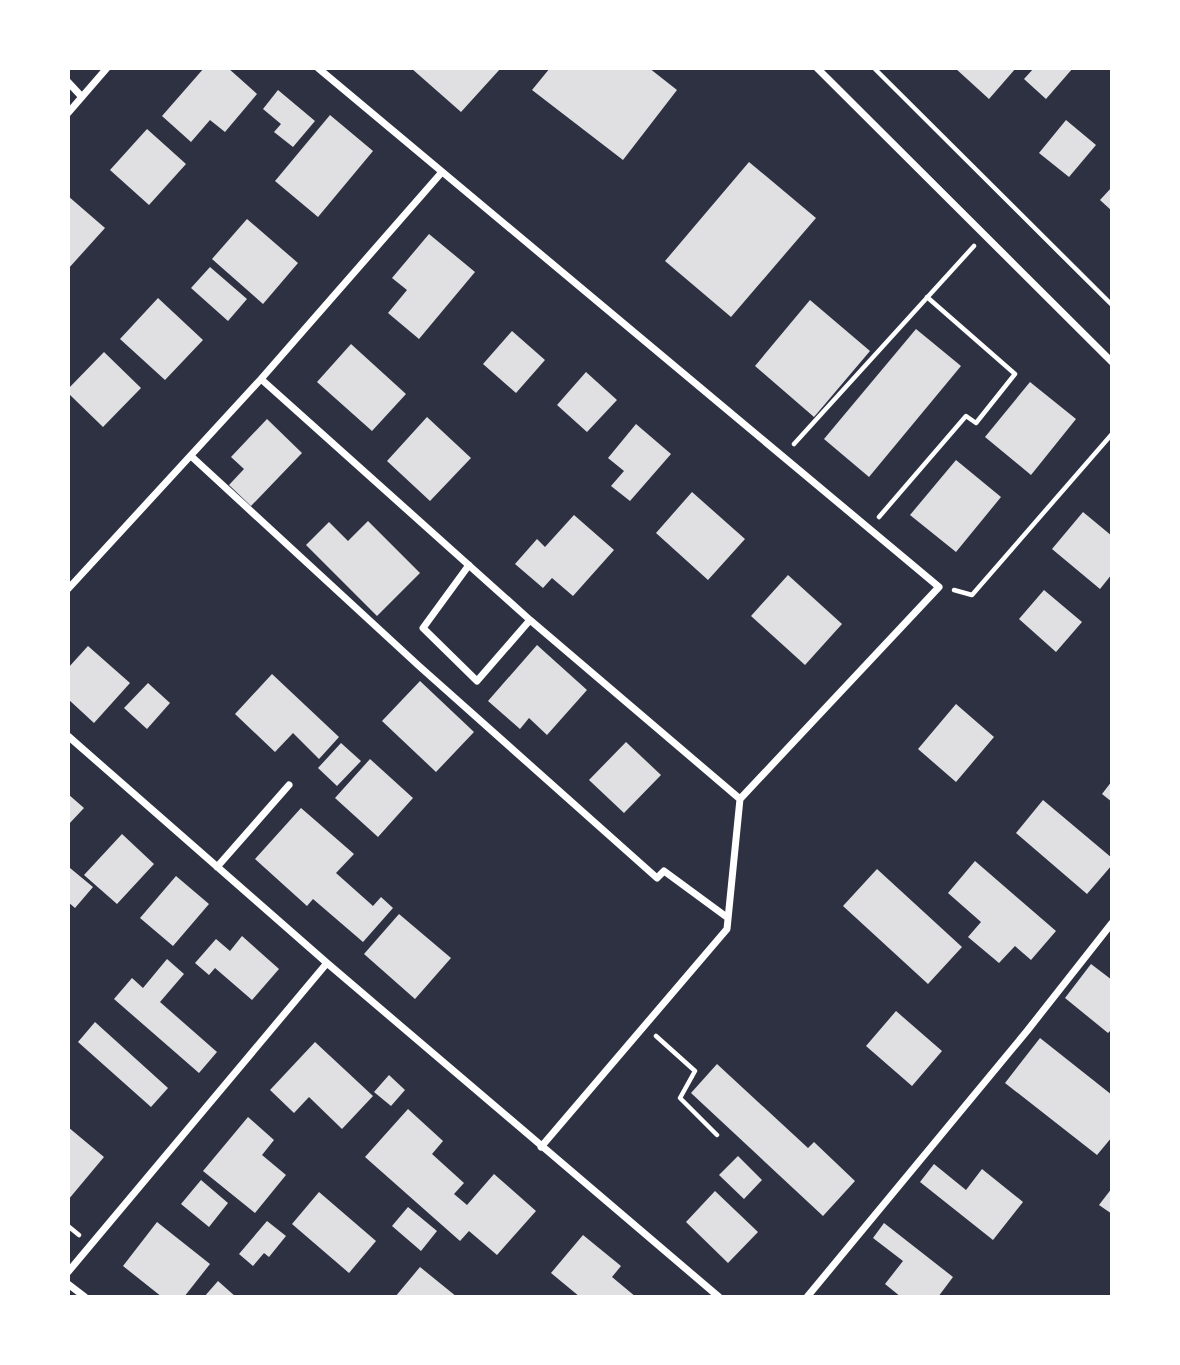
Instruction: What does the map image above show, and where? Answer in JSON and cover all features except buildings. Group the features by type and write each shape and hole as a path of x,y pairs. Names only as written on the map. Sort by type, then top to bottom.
{"street":[{"path":"68,113 107,68"},
{"path":"318,68 939,587 740,799 727,929 541,1147"},
{"path":"817,68 1112,362"},
{"path":"68,82 82,97"},
{"path":"68,589 261,379 442,172"},
{"path":"261,379 530,620 740,799"},
{"path":"191,456 419,666 657,878 664,871 728,918"},
{"path":"469,565 423,628 477,681 530,620"},
{"path":"68,736 327,963 719,1297"},
{"path":"217,867 289,785"},
{"path":"807,1297 1027,1031 1112,923"},
{"path":"68,1272 327,963"},
{"path":"68,1284 85,1297"}],"path":[{"path":"874,68 1112,305"},
{"path":"783,456 984,235"},
{"path":"869,528 966,416 976,423 1015,374 927,297"},
{"path":"939,587 972,594 1112,434"},
{"path":"644,1026 695,1071 680,1098 717,1135"}]}
